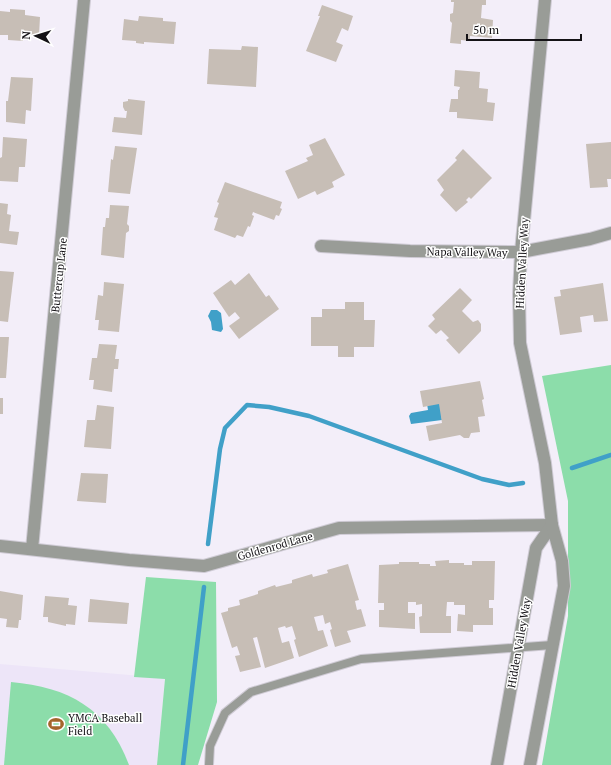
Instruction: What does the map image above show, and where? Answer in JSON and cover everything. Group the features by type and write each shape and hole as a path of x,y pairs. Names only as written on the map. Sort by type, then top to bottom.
{"street":[{"name":"Buttercup Lane","path":"32,549 84,0"},
{"name":"Hidden Valley Way","path":"530,765 564,586 562,561 552,525 545,463 520,343 519,294 521,252 545,0"},
{"name":"Napa Valley Way","path":"321,246 410,251 521,252 590,239 611,233"},
{"name":"Goldenrod Lane","path":"0,546 129,560 204,566 339,528 552,525"},
{"name":"Hidden Valley Way","path":"497,765 536,548 552,525"}],"lane":[{"path":"209,765 210,746 225,713 251,692 361,659 518,646 552,645"}],"shaded area":[{"path":"0,664 165,678 157,765 0,765"}],"green space":[{"path":"611,365 611,765 542,765 568,616 568,501 542,376"},
{"path":"146,577 216,582 217,702 198,765 157,765 165,679 134,677"},
{"name":"YMCA Baseball Field","path":"11,682 51,689 84,704 98,715 110,729 129,765 4,765"}],"water":[{"path":"211,310 217,310 221,313 223,329 221,332 212,330 211,322 208,316"},
{"path":"440,402 442,420 411,424 409,416 411,413 428,410 427,404"}],"building":[{"path":"451,0 486,0 486,5 482,5 481,18 493,20 492,38 470,36 470,41 461,40 461,44 450,43 452,23 450,21 450,14 453,13 454,2 451,2"},
{"path":"322,5 353,16 348,31 342,28 336,42 343,45 336,62 306,51 320,16 318,16"},
{"path":"10,9 25,10 25,15 40,17 39,36 23,34 23,41 8,40 8,35 0,35 0,11 10,12"},
{"path":"139,16 163,18 163,21 176,22 174,44 144,42 144,44 136,43 136,41 122,40 124,19 138,21"},
{"path":"242,46 258,47 256,87 207,84 209,49 241,50"},
{"path":"455,70 480,72 479,88 488,89 487,102 495,103 493,121 457,118 457,112 449,112 451,99 458,99 458,90 460,87 454,86"},
{"path":"11,77 33,78 31,111 26,110 25,124 6,122 6,101 8,101"},
{"path":"128,99 145,101 142,135 112,132 114,117 126,118 127,111 125,111 123,107 123,102 128,101"},
{"path":"3,137 27,139 25,167 19,167 18,182 0,181 0,158 2,157"},
{"path":"325,138 345,175 332,182 334,187 317,195 315,191 298,199 285,171 308,161 306,158 313,155 309,145"},
{"path":"611,142 611,179 607,179 608,187 590,188 586,144"},
{"path":"115,146 137,148 130,194 108,192 111,159 113,160"},
{"path":"463,149 492,178 471,199 469,197 466,200 468,202 456,212 440,195 444,190 437,180 457,160 455,158"},
{"path":"225,182 282,202 280,208 282,209 279,216 276,215 274,220 253,212 252,215 254,216 250,227 248,226 243,237 237,235 235,238 214,230 218,218 214,217 219,203 217,202"},
{"path":"0,203 8,204 7,214 11,215 9,231 19,232 17,245 0,243"},
{"path":"110,205 129,206 127,224 129,226 129,231 126,233 124,258 101,255 103,227 105,227 106,218 109,218"},
{"path":"0,271 14,272 8,322 0,321"},
{"path":"249,273 266,297 269,295 279,309 239,339 229,326 240,318 235,312 229,317 213,293 231,280 235,285"},
{"path":"104,282 124,284 119,332 98,330 99,320 95,320 98,295 103,296"},
{"path":"603,283 608,321 594,322 593,315 580,317 582,332 560,335 554,297 561,296 560,290"},
{"path":"460,288 472,300 462,311 473,322 478,320 481,324 481,331 459,354 446,340 449,338 441,330 436,334 428,326 435,319 432,315"},
{"path":"345,302 364,302 364,320 375,320 374,347 354,347 354,357 338,357 338,346 311,346 311,317 322,317 322,309 345,309"},
{"path":"0,337 9,337 6,378 0,378"},
{"path":"99,344 117,345 115,359 119,359 118,369 114,369 112,392 93,389 94,380 89,380 92,358 97,358"},
{"path":"480,381 484,399 482,400 485,416 478,417 480,432 471,433 469,438 464,438 460,435 429,441 426,426 442,423 439,404 423,407 420,391"},
{"path":"0,398 3,398 3,414 0,414"},
{"path":"97,405 114,407 111,449 84,447 87,420 95,420"},
{"path":"81,473 108,474 106,503 77,501"},
{"path":"449,560 449,563 464,563 464,565 472,565 472,561 495,561 494,600 489,600 489,608 493,608 493,625 473,625 473,632 457,631 458,614 465,615 465,605 454,605 454,602 447,602 446,616 451,616 451,633 420,633 419,617 422,616 422,604 416,605 416,602 408,602 408,613 415,613 415,629 379,627 379,610 384,610 384,603 378,603 379,565 399,564 399,562 419,562 419,564 430,564 430,566 436,566 435,561"},
{"path":"348,564 359,600 355,601 357,610 361,609 366,626 347,631 351,642 335,647 330,630 332,629 330,622 325,624 323,615 314,617 318,631 323,630 328,646 299,657 292,626 278,628 282,643 289,641 294,658 265,668 257,637 253,638 261,667 240,672 235,656 240,655 237,646 232,648 221,613 228,611 228,608 240,605 239,600 258,594 258,591 275,585 276,587 292,583 292,580 312,574 313,577 328,573 327,570"},
{"path":"0,591 23,595 21,620 19,620 18,628 6,627 7,619 0,618"},
{"path":"45,596 69,598 68,605 77,606 75,625 66,624 66,626 48,622 48,617 43,617"},
{"path":"90,599 129,603 127,624 88,622"}],"waterway":[{"path":"208,544 220,449 225,428 247,405 269,407 309,416 482,479 509,485 523,483"},
{"path":"572,468 611,455"},
{"path":"183,765 204,587"}],"place":[{"name":"YMCA Baseball Field","path":"56,724"}]}
